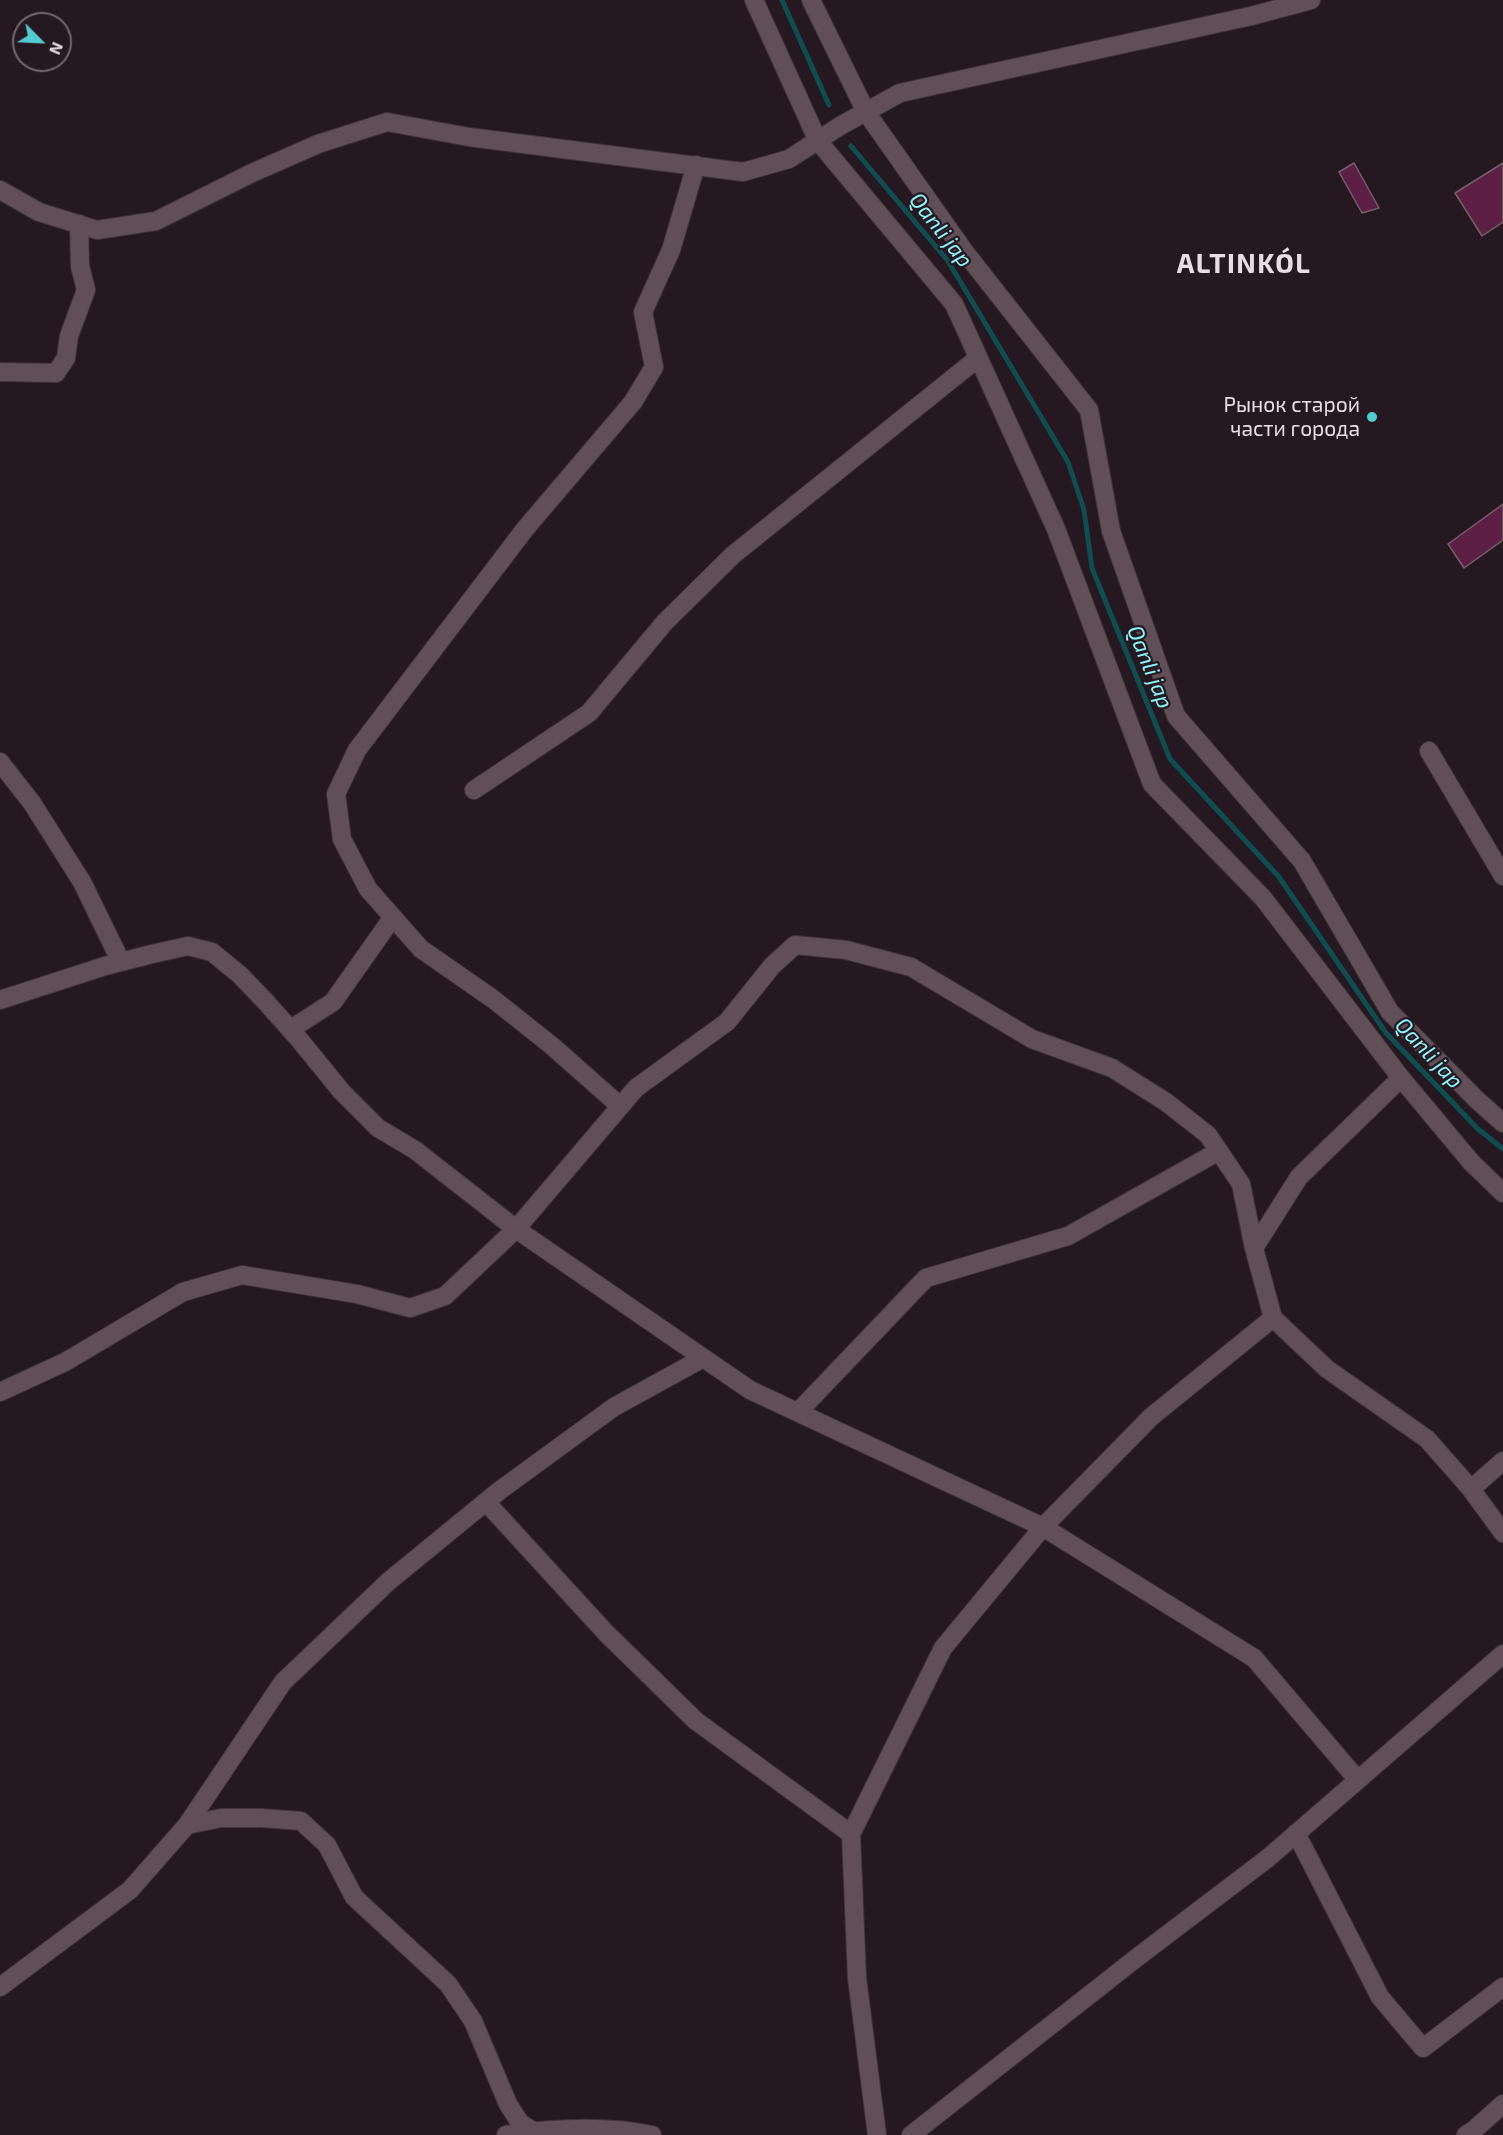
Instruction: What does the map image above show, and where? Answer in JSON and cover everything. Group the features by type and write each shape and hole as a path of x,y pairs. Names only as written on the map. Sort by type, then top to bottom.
{"street":[{"path":"754,0 818,141 954,304 1056,529 1152,784 1263,898 1401,1078 1471,1162 1503,1193"},
{"path":"811,0 866,112 964,251 1089,410 1111,531 1176,716 1302,861 1390,1012 1477,1100 1503,1123"},
{"path":"0,190 39,212 97,230 156,221 252,173 318,144 387,122 469,137 743,172 789,159 900,93 1251,16 1311,0"},
{"path":"620,1106 551,1045 493,999 421,949 368,890 342,839 336,794 357,750 525,529 633,402 654,367 643,312 671,250 696,165"},
{"path":"0,372 56,373 66,358 69,336 86,290 80,266 80,224"},
{"path":"474,790 589,713 665,622 733,555 978,358"},
{"path":"1429,751 1503,874"},
{"path":"0,762 32,803 82,882 120,962"},
{"path":"291,1029 333,1002 393,917"},
{"path":"0,1392 65,1362 183,1292 242,1275 357,1294 410,1308 445,1296 516,1229 636,1088 727,1022 772,966 795,945 846,950 911,967 1032,1039 1112,1068 1174,1109 1208,1136 1240,1184 1273,1318 1327,1369 1427,1439 1471,1489 1503,1533"},
{"path":"0,1000 120,962 188,946 212,952 240,975 291,1029 342,1092 378,1128 414,1149 516,1229 750,1390 1043,1527 1254,1658 1357,1779"},
{"path":"1254,1248 1299,1177 1401,1078"},
{"path":"798,1412 926,1278 1068,1236 1219,1151"},
{"path":"877,2135 857,1978 851,1834 943,1648 1043,1527 1151,1417 1273,1318"},
{"path":"0,1987 130,1890 187,1825 283,1682 389,1581 486,1502 615,1407 703,1358"},
{"path":"1471,1489 1503,1461"},
{"path":"486,1502 606,1634 696,1721 851,1834"},
{"path":"911,2135 1268,1858 1503,1654"},
{"path":"187,1825 221,1818 301,1821 327,1845 354,1897 448,1984 472,2021 508,2104 520,2123 533,2131"},
{"path":"1296,1833 1380,1997 1423,2048 1503,1987"},
{"path":"1466,2135 1503,2104"},
{"path":"506,2135 533,2131 620,2129 652,2135"}],"building":[{"path":"1354,163 1379,208 1362,213 1339,172"},
{"path":"1503,163 1503,222 1482,236 1455,193"},
{"path":"1503,504 1503,540 1464,568 1448,544"}],"waterway":[{"path":"782,0 829,105"},
{"name":"Qanli jap","path":"851,146 948,261 1068,462 1084,510 1092,568 1170,759 1279,877 1386,1033 1478,1129 1503,1149"}],"place":[{"name":"Рынок старой части города","path":"1372,417"}],"district":[{"name":"ALTINKÓL","path":"1244,264"}]}
